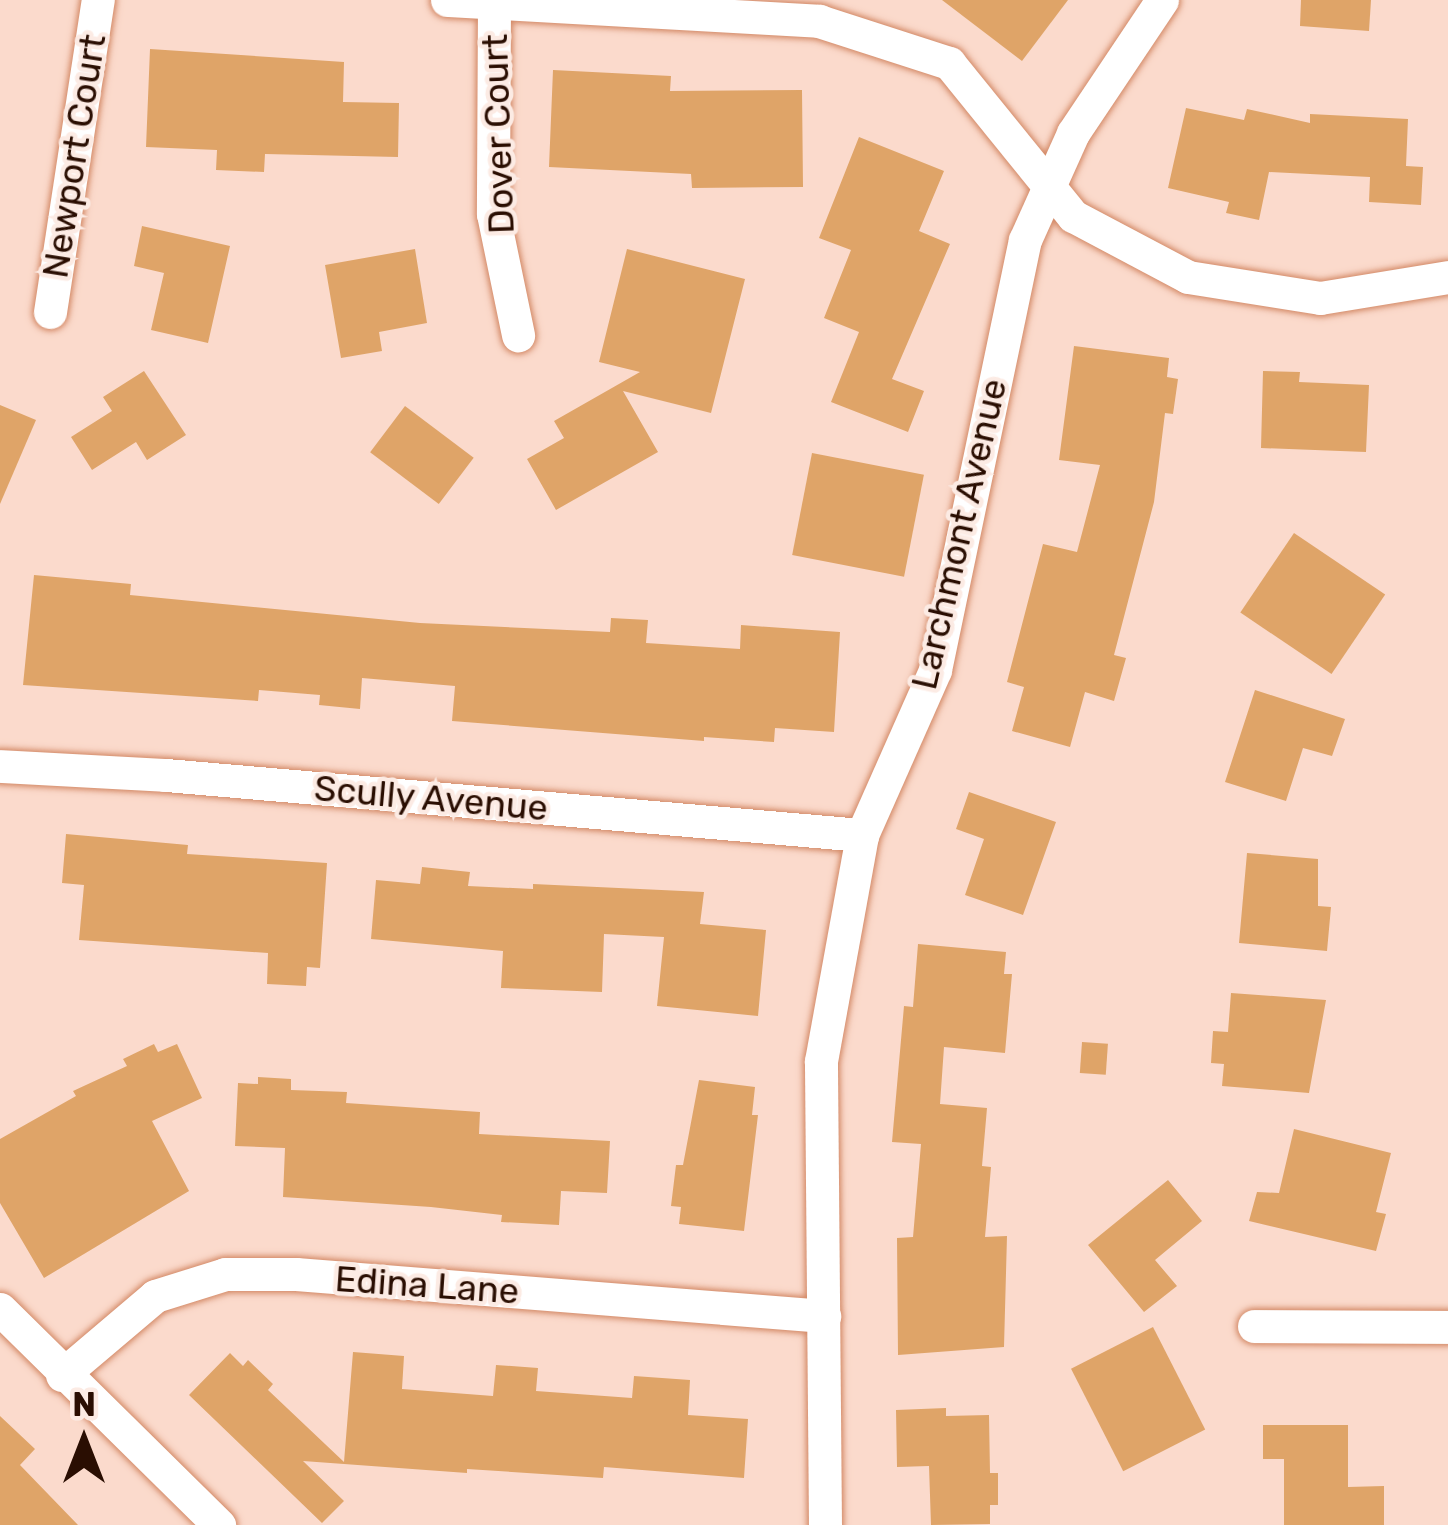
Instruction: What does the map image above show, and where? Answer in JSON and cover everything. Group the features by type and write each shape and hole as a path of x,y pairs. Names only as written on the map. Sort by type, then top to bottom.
{"street":[{"name":"Newport Court","path":"50,312 98,0"},
{"path":"447,0 819,21 950,63 1073,216 1188,277 1320,298 1448,278"},
{"name":"Larchmont Avenue","path":"825,1525 821,1061 862,835 935,670 1025,240 1073,133 1162,0"},
{"name":"Dover Court","path":"494,2 494,214 518,335"},
{"name":"Scully Avenue","path":"0,766 166,775 862,835"},
{"name":"Edina Lane","path":"62,1375 155,1296 225,1274 296,1274 824,1316"},
{"path":"0,1310 219,1525"},
{"path":"1254,1326 1448,1327"}],"building":[{"path":"942,0 1068,0 1022,61"},
{"path":"1301,0 1371,0 1369,31 1300,26"},
{"path":"150,49 344,62 343,102 399,103 398,157 265,154 264,172 216,170 217,150 146,147"},
{"path":"553,70 671,76 670,91 802,90 803,187 692,188 691,174 549,167"},
{"path":"1186,108 1244,120 1247,109 1310,123 1310,114 1408,119 1406,166 1423,167 1421,205 1369,202 1370,177 1269,172 1259,220 1226,213 1229,202 1168,188"},
{"path":"859,137 944,171 919,231 950,244 892,379 924,391 908,432 831,402 859,332 824,318 851,250 819,238"},
{"path":"142,226 230,246 208,343 151,330 164,273 134,266"},
{"path":"415,249 427,323 379,332 382,351 341,358 325,265"},
{"path":"627,249 745,279 711,413 623,391 658,452 556,510 527,459 564,438 554,421 640,372 599,362"},
{"path":"1074,346 1169,358 1167,377 1178,379 1173,414 1165,413 1154,502 1114,655 1126,658 1114,701 1085,692 1070,747 1012,731 1024,687 1007,682 1043,544 1077,552 1100,465 1059,460"},
{"path":"144,371 186,435 147,460 136,442 92,470 71,437 112,411 103,397"},
{"path":"1263,371 1300,372 1299,382 1369,385 1366,452 1261,448"},
{"path":"0,405 36,420 0,504"},
{"path":"405,406 474,458 439,504 370,452"},
{"path":"812,453 924,475 904,577 792,555"},
{"path":"1294,533 1385,595 1332,674 1240,613"},
{"path":"34,575 131,584 130,595 420,623 610,632 611,618 648,620 646,643 740,649 741,625 840,632 834,732 775,728 774,742 704,737 704,741 452,721 455,686 362,678 360,709 319,705 320,695 259,690 258,701 23,685"},
{"path":"1255,690 1345,719 1332,756 1303,748 1286,801 1225,782"},
{"path":"969,792 1056,822 1023,915 965,895 984,839 956,829"},
{"path":"66,834 188,845 187,854 327,863 320,968 307,967 306,986 267,984 268,953 79,940 84,885 62,883"},
{"path":"1247,853 1318,859 1318,906 1331,907 1327,951 1239,943"},
{"path":"422,867 470,872 468,886 533,889 533,884 704,892 700,924 766,930 758,1016 657,1006 664,937 604,934 602,992 501,988 503,951 371,939 376,880 420,884"},
{"path":"918,944 1006,952 1004,974 1012,974 1005,1053 944,1047 940,1104 987,1108 982,1166 991,1167 985,1237 1007,1236 1004,1347 898,1355 897,1238 913,1237 921,1144 892,1142 904,1006 913,1007"},
{"path":"1231,993 1326,1000 1309,1093 1222,1086 1224,1064 1211,1063 1213,1031 1228,1032"},
{"path":"1082,1042 1108,1044 1106,1075 1080,1073"},
{"path":"154,1044 158,1052 177,1044 202,1098 152,1121 189,1191 44,1278 0,1203 0,1139 76,1096 73,1091 127,1066 123,1059"},
{"path":"258,1077 291,1079 291,1090 347,1092 346,1103 480,1112 479,1134 610,1141 607,1193 561,1191 559,1225 501,1222 502,1215 431,1207 283,1197 285,1148 235,1146 238,1083 258,1084"},
{"path":"699,1080 755,1087 752,1115 758,1115 744,1231 679,1224 681,1207 671,1206 676,1165 683,1165"},
{"path":"1294,1129 1391,1153 1376,1212 1386,1214 1376,1251 1249,1221 1257,1192 1279,1193"},
{"path":"1168,1180 1202,1221 1155,1260 1177,1286 1144,1312 1088,1245"},
{"path":"1153,1327 1205,1429 1123,1471 1071,1369"},
{"path":"353,1352 404,1356 402,1389 493,1396 496,1365 538,1368 536,1391 632,1398 634,1376 690,1380 688,1415 748,1419 744,1478 604,1467 603,1478 467,1469 467,1473 303,1461 344,1501 322,1523 189,1395 230,1353 243,1366 248,1360 273,1384 268,1390 344,1462"},
{"path":"946,1408 946,1416 989,1415 990,1473 998,1473 998,1505 990,1505 990,1524 931,1525 929,1466 897,1467 896,1410"},
{"path":"0,1416 35,1449 20,1465 78,1525 0,1525"},
{"path":"1263,1425 1348,1425 1348,1487 1384,1486 1384,1525 1284,1525 1284,1459 1263,1459"}]}
